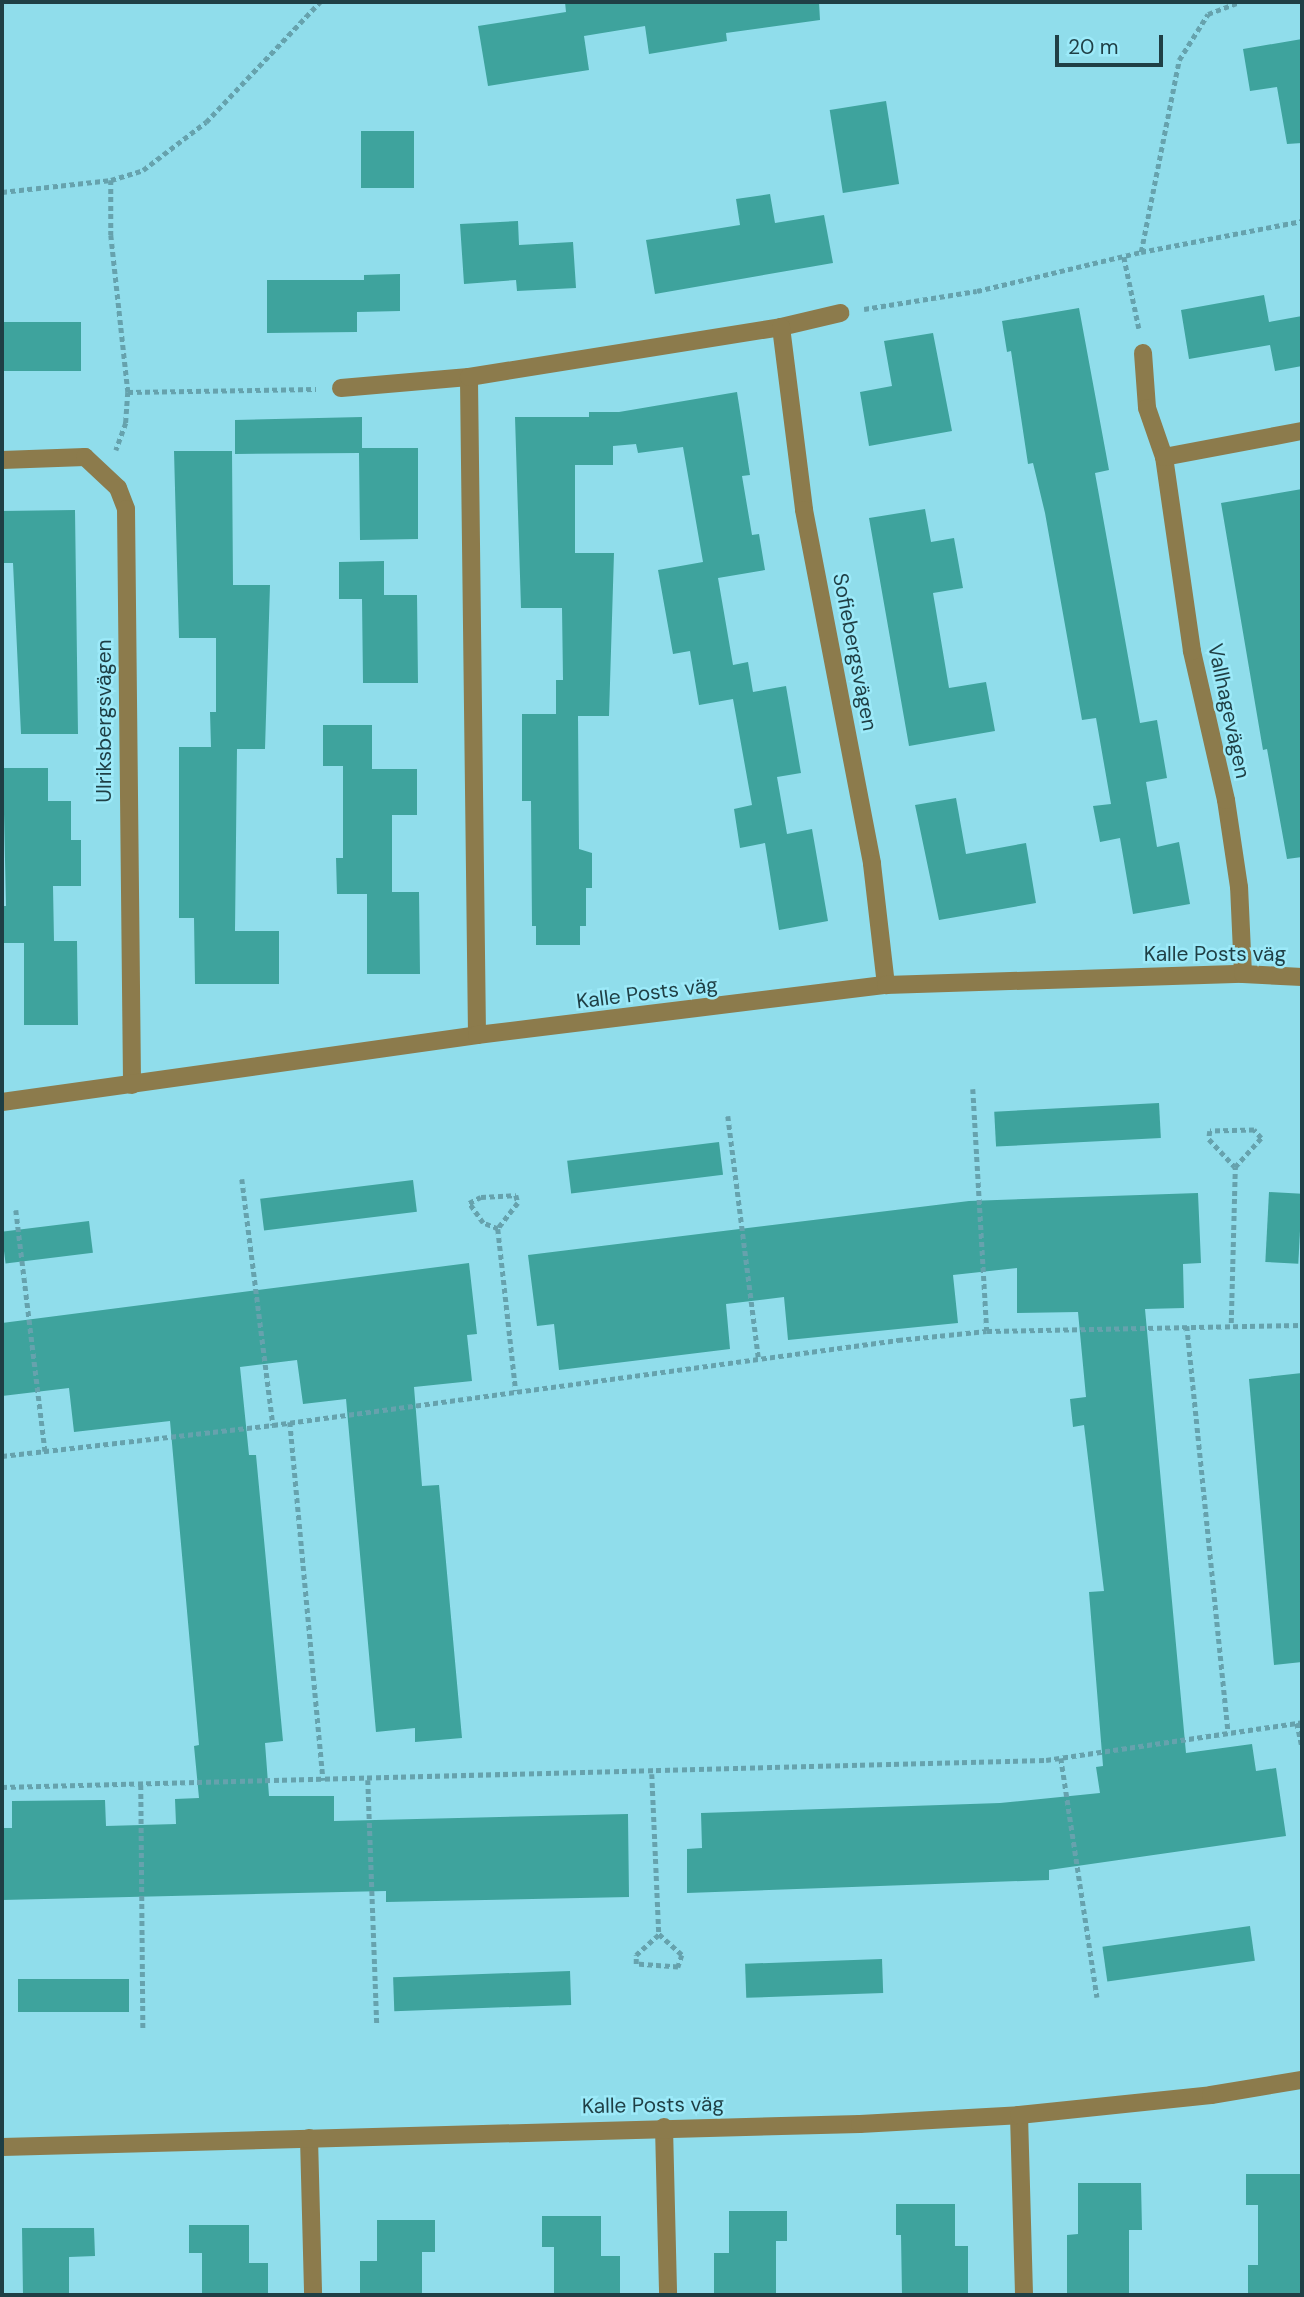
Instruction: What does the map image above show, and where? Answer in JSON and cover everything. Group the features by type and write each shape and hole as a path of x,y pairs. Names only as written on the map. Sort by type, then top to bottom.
{"street":[{"path":"341,388 468,377 781,327 840,313"},
{"name":"Sofiebergsvägen","path":"781,327 804,510 872,864 886,985"},
{"name":"Vallhagevägen","path":"1143,353 1147,408 1164,457 1192,651 1226,800 1239,887 1243,974"},
{"path":"468,377 477,1035"},
{"path":"1164,457 1302,431"},
{"name":"Ulriksbergsvägen","path":"2,460 85,457 118,488 126,509 132,1084"},
{"name":"Kalle Posts väg","path":"2,1102 477,1035 886,985 1243,974 1302,977"},
{"name":"Kalle Posts väg","path":"2,2147 1019,2115 1210,2095 1302,2080"},
{"path":"1019,2115 1024,2295"},
{"path":"664,2127 668,2295"},
{"path":"309,2138 313,2295"}],"path":[{"path":"2,192 111,180 143,170 206,122 320,2"},
{"path":"1141,252 1179,60 1208,14 1240,2"},
{"path":"111,180 111,235 128,392 126,423 115,451"},
{"path":"840,313 977,291 1141,252 1302,221"},
{"path":"1124,257 1143,353"},
{"path":"128,392 341,388"},
{"path":"973,1089 987,1331"},
{"path":"728,1116 759,1360"},
{"path":"1231,1323 1235,1167 1258,1144 1260,1132 1210,1131 1209,1139 1235,1167"},
{"path":"242,1179 273,1425"},
{"path":"498,1229 482,1223 468,1203 481,1196 516,1195 518,1203 498,1229 516,1391"},
{"path":"16,1210 45,1451"},
{"path":"2,1457 273,1425 987,1331 1231,1323 1302,1325"},
{"path":"1186,1326 1228,1732"},
{"path":"290,1422 323,1780"},
{"path":"2,1787 652,1774 1061,1758 1300,1723 1302,1746"},
{"path":"1061,1758 1097,1997"},
{"path":"652,1774 659,1934 682,1955 678,1967 636,1964 636,1955 659,1934"},
{"path":"368,1780 377,2025"},
{"path":"141,1785 144,2028"}],"building":[{"path":"565,2 819,2 820,20 726,33 727,41 649,54 645,26 584,36 589,70 488,86 478,26 566,12"},
{"path":"1302,39 1302,143 1287,144 1277,87 1250,91 1243,49"},
{"path":"886,101 899,184 843,193 830,110"},
{"path":"361,131 414,131 414,188 361,188"},
{"path":"770,194 775,223 824,215 833,263 655,294 646,240 740,225 736,199"},
{"path":"518,221 519,245 573,242 576,288 517,291 516,280 464,284 460,224"},
{"path":"400,274 400,311 357,312 357,332 267,333 267,280 364,280 364,275"},
{"path":"1264,295 1269,322 1302,316 1302,366 1275,371 1270,345 1189,359 1181,310"},
{"path":"1079,308 1109,470 1095,473 1140,723 1157,720 1167,778 1146,782 1157,847 1179,842 1190,904 1133,914 1120,838 1100,842 1093,806 1111,804 1096,718 1082,720 1045,513 1033,463 1028,464 1011,351 1007,352 1002,321"},
{"path":"2,322 81,322 81,371 2,371"},
{"path":"933,333 952,431 869,446 860,392 892,386 884,341"},
{"path":"737,392 750,475 742,476 752,535 759,534 765,570 718,578 733,665 748,662 753,692 786,686 801,773 777,777 787,834 812,829 828,921 779,930 765,843 740,848 734,809 752,805 733,699 699,705 690,651 673,654 658,570 703,562 683,447 638,453 636,444 613,446 613,465 575,465 575,553 614,553 609,716 578,716 579,849 592,853 592,888 586,888 586,926 580,926 580,945 536,945 536,926 532,926 531,801 522,801 522,714 556,714 556,680 563,680 562,608 521,608 515,417 589,417 589,412 619,412"},
{"path":"362,417 362,448 418,448 418,539 360,540 359,453 235,454 235,420"},
{"path":"174,451 232,451 233,585 270,585 265,749 237,749 235,931 279,931 279,984 195,984 194,918 179,918 179,747 211,747 210,712 216,712 216,638 179,638"},
{"path":"1302,489 1302,857 1287,859 1267,749 1263,750 1221,503"},
{"path":"925,509 931,542 954,538 963,588 933,593 949,688 986,682 995,731 909,746 869,518"},
{"path":"75,510 78,734 21,734 13,563 2,563 2,511"},
{"path":"384,561 384,595 417,595 418,683 363,683 362,599 339,599 339,562"},
{"path":"323,725 372,725 372,769 417,769 417,815 392,815 392,892 419,892 420,974 367,974 367,894 337,894 336,858 343,858 343,766 323,766"},
{"path":"3,768 48,768 48,801 71,801 71,840 81,840 81,886 53,886 54,941 77,941 78,1025 24,1025 24,943 2,943 2,906 6,906"},
{"path":"956,798 966,854 1026,843 1036,903 939,920 915,805"},
{"path":"1159,1103 1161,1138 996,1147 994,1112"},
{"path":"719,1142 723,1175 571,1193 567,1161"},
{"path":"413,1180 417,1212 264,1231 260,1199"},
{"path":"1269,1192 1302,1194 1298,1264 1265,1262"},
{"path":"1198,1193 1201,1263 1183,1264 1184,1308 1145,1309 1186,1753 1252,1744 1256,1771 1276,1768 1286,1836 1049,1870 1049,1880 687,1893 687,1849 702,1848 701,1813 1000,1803 1100,1793 1096,1767 1103,1766 1089,1592 1104,1591 1084,1425 1073,1427 1070,1399 1086,1397 1078,1312 1017,1313 1017,1268 953,1275 958,1323 788,1340 784,1297 726,1304 730,1349 559,1370 554,1324 537,1326 528,1255 969,1201"},
{"path":"89,1221 93,1253 6,1263 2,1232"},
{"path":"469,1263 477,1334 467,1335 472,1381 414,1387 422,1486 439,1485 462,1738 415,1742 415,1728 376,1732 346,1399 303,1404 297,1360 240,1367 249,1455 256,1455 283,1741 265,1743 269,1796 334,1796 334,1821 628,1814 629,1897 386,1902 386,1891 2,1900 2,1828 12,1828 12,1801 105,1800 106,1826 176,1824 175,1799 199,1798 194,1746 199,1745 170,1421 74,1432 69,1388 2,1396 2,1323"},
{"path":"1302,1373 1302,1662 1274,1665 1249,1379"},
{"path":"1250,1926 1255,1961 1107,1981 1102,1947"},
{"path":"882,1959 883,1993 746,1998 745,1964"},
{"path":"570,1971 571,2005 394,2011 393,1977"},
{"path":"18,1979 129,1979 129,2012 18,2012"},
{"path":"1246,2174 1302,2174 1302,2294 1248,2295 1248,2265 1258,2265 1258,2205 1246,2205"},
{"path":"1078,2183 1141,2183 1142,2230 1129,2230 1129,2295 1067,2295 1067,2235 1078,2234"},
{"path":"896,2204 955,2204 955,2246 968,2246 968,2295 902,2295 901,2235 896,2235"},
{"path":"729,2211 787,2211 787,2241 776,2241 776,2295 714,2295 714,2253 729,2253"},
{"path":"542,2216 601,2216 601,2256 620,2256 620,2295 554,2295 554,2247 542,2247"},
{"path":"377,2220 435,2220 435,2252 422,2252 422,2295 360,2295 360,2261 377,2261"},
{"path":"189,2225 249,2225 249,2263 268,2263 268,2295 202,2295 202,2253 189,2253"},
{"path":"22,2228 94,2228 95,2256 69,2257 69,2295 23,2295"}]}
